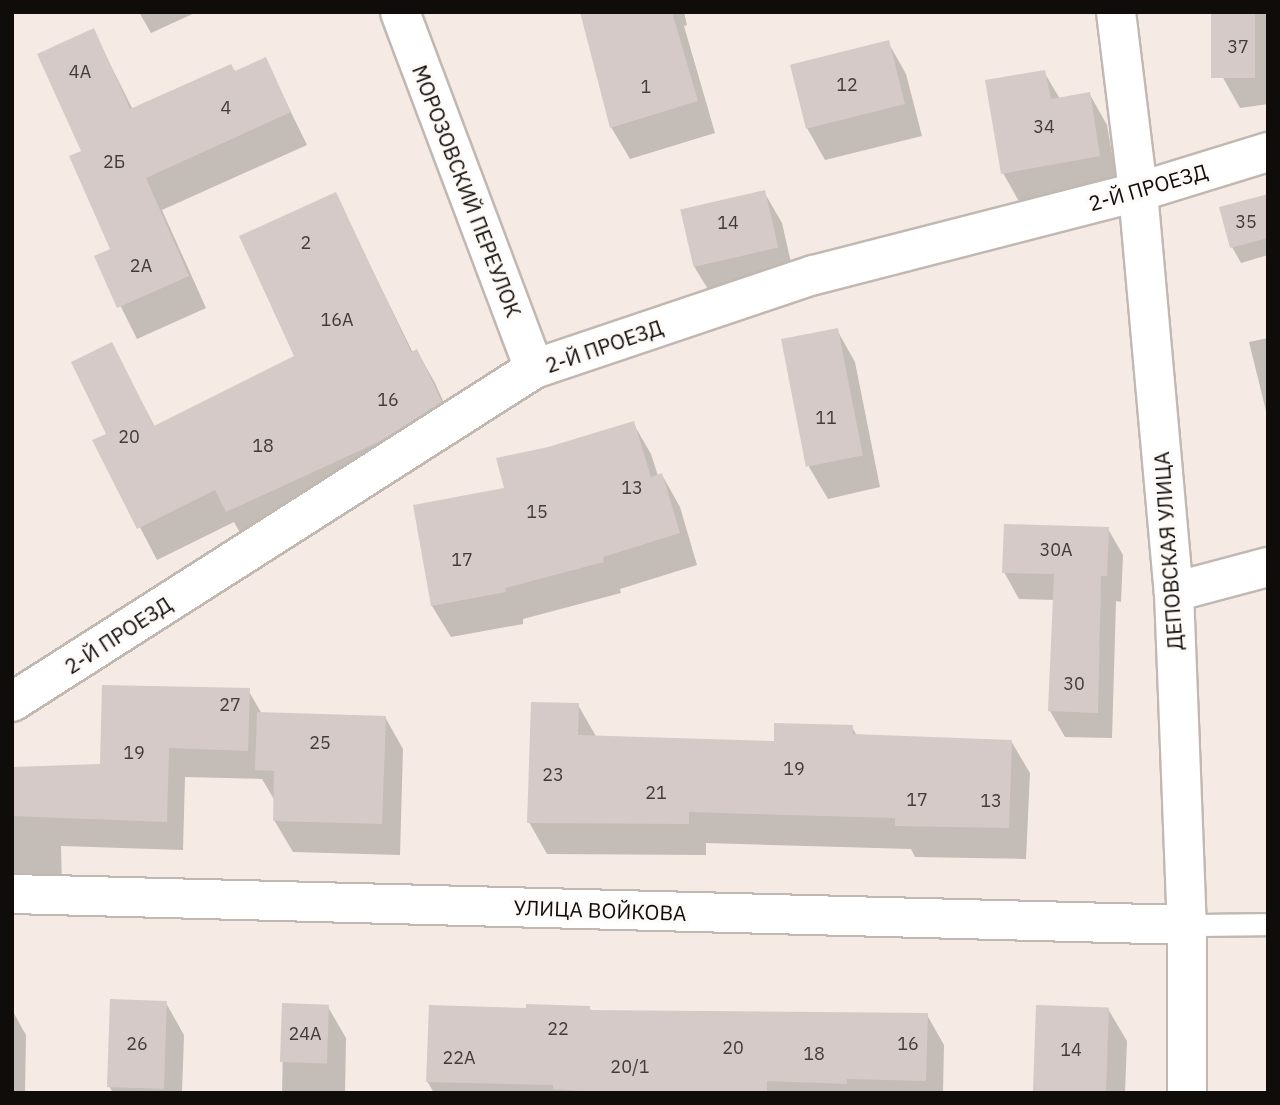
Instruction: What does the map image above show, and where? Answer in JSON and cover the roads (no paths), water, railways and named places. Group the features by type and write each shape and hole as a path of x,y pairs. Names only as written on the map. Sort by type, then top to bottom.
{"street":[{"name":"МОРОЗОВСКИЙ ПЕРЕУЛОК","path":"400,12 534,369"},
{"name":"ДЕПОВСКАЯ УЛИЦА","path":"1116,12 1138,191 1174,592 1187,925 1187,1093"},
{"name":"2-Й ПРОЕЗД","path":"12,702 534,369 814,275 1138,191 1268,152"},
{"path":"1174,592 1268,567"},
{"name":"УЛИЦА ВОЙКОВА","path":"12,894 1187,925"}],"lane":[{"path":"1187,925 1268,924"}]}
